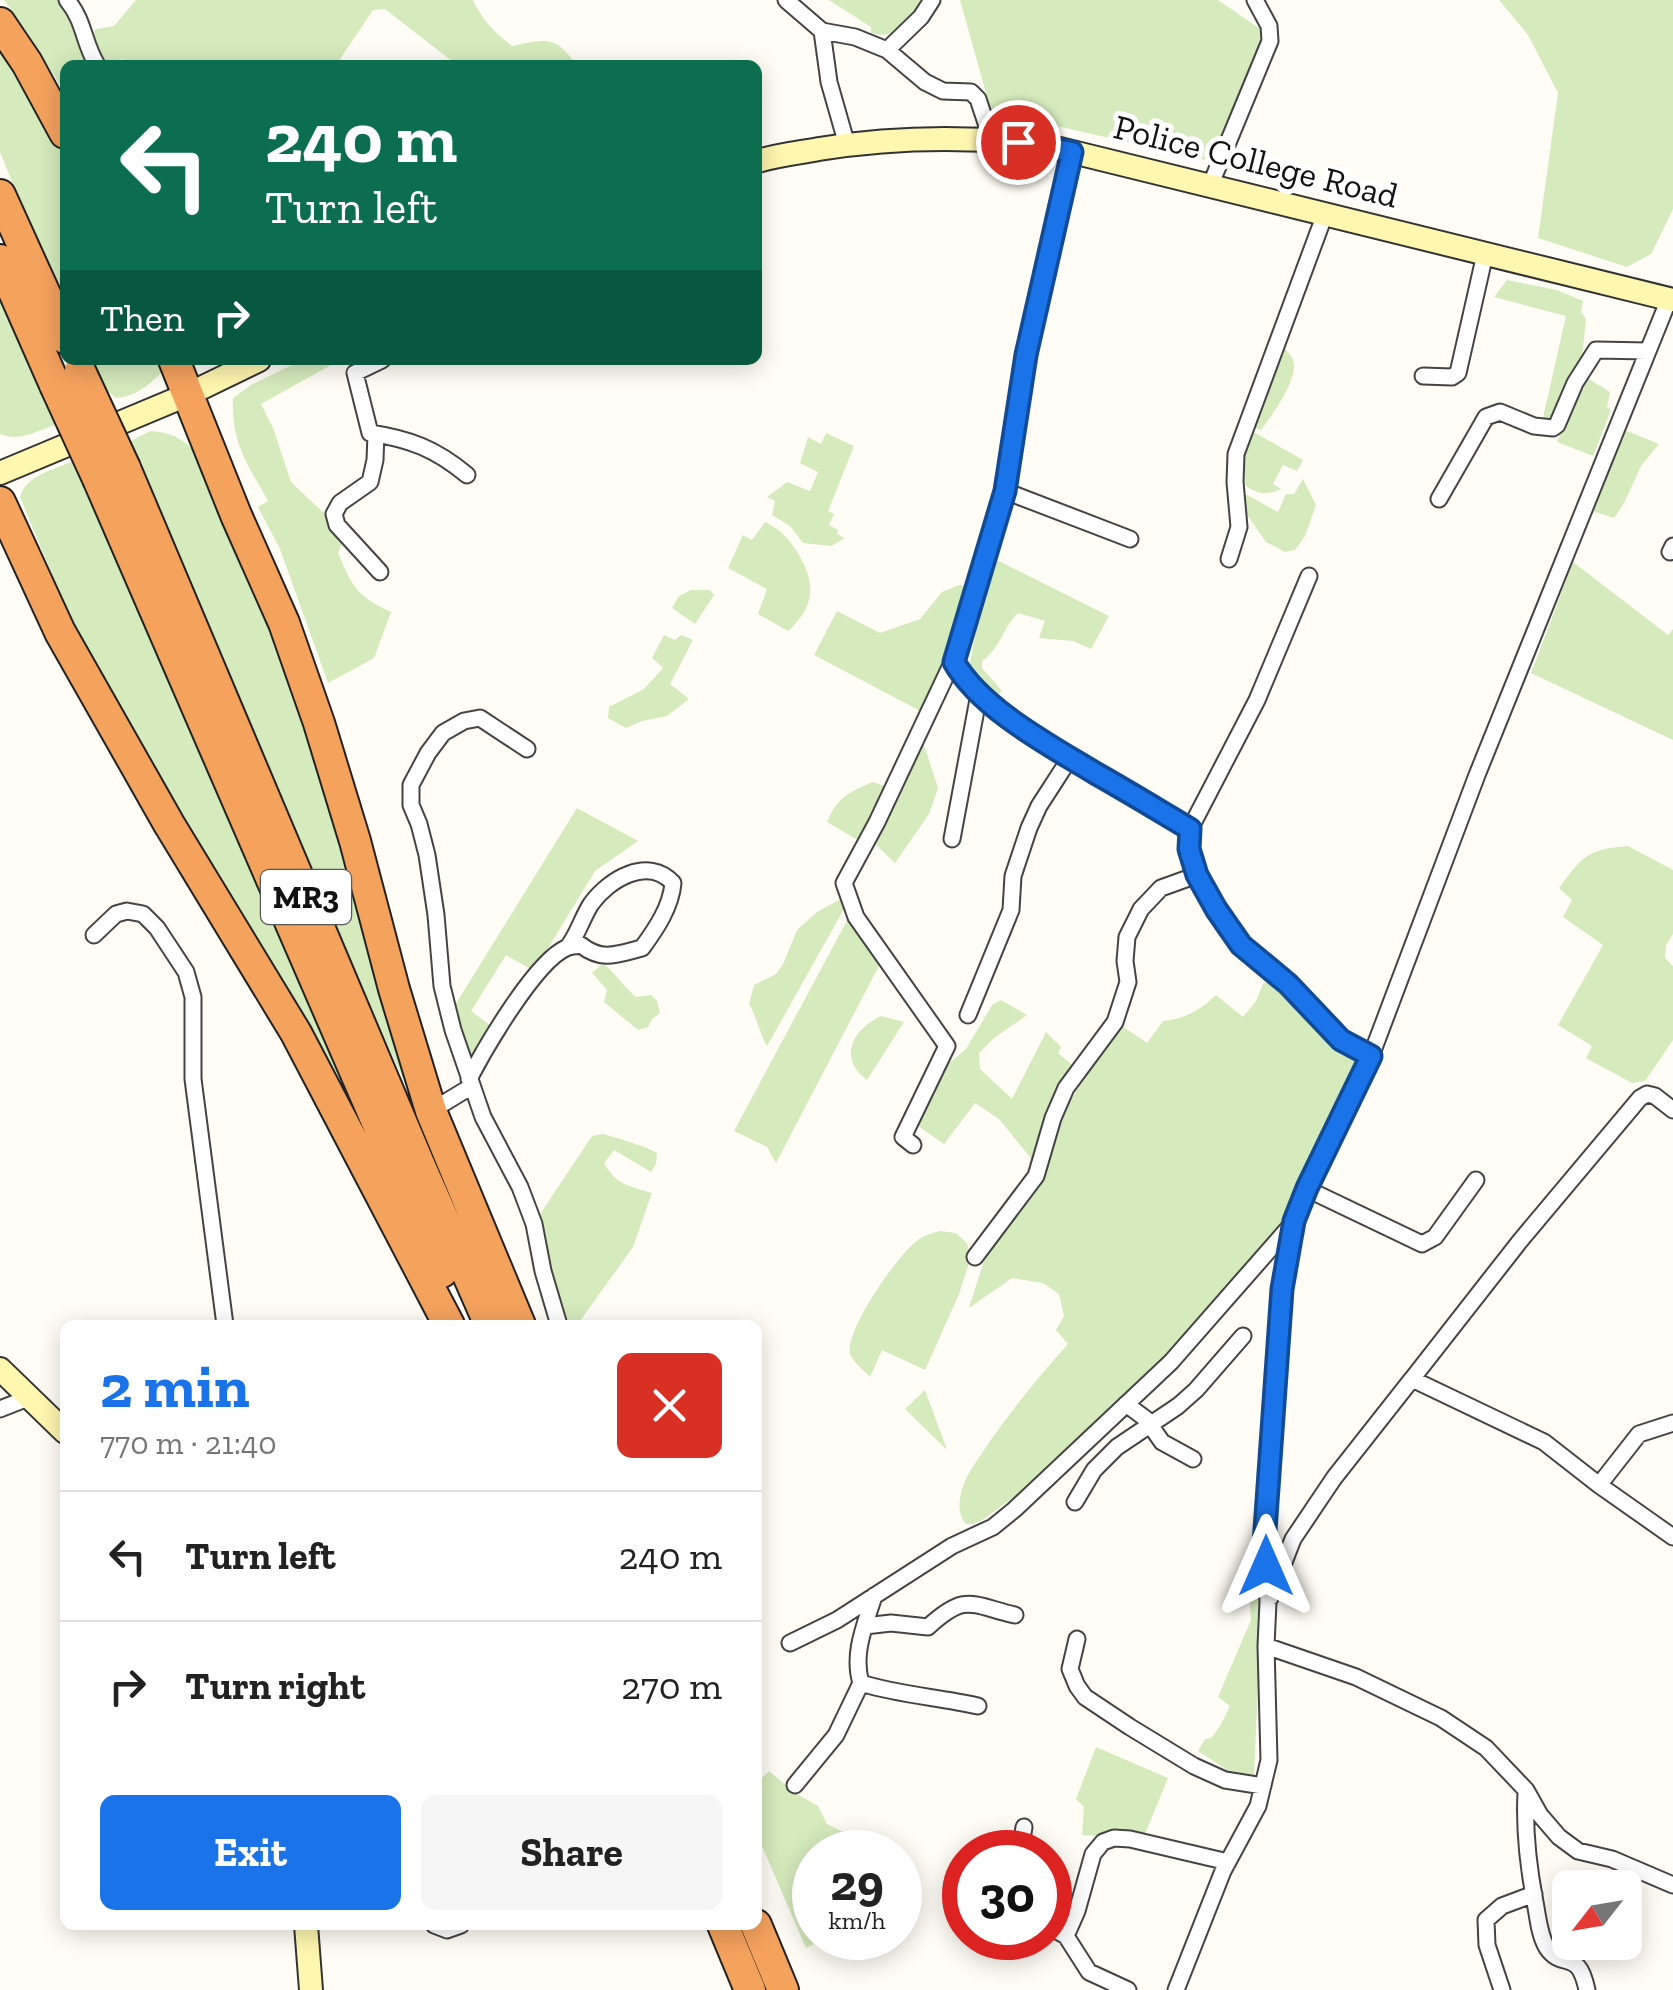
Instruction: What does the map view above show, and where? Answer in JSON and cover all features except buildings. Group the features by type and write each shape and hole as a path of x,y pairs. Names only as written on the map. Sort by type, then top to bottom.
{"highway":[{"path":"0,23 27,62 60,124"},
{"path":"0,195 60,327"},
{"name":"MR3","path":"0,260 60,356"},
{"path":"176,365 284,624 319,723 431,1112 518,1320"},
{"name":"MR3","path":"70,372 463,1320"},
{"name":"MR3","path":"112,474 488,1320"},
{"path":"0,502 60,632 169,824 296,1033 446,1320"},
{"path":"724,1930 750,1990"},
{"path":"758,1930 783,1990"}],"street":[{"path":"67,0 85,28 87,48 94,60"},
{"path":"786,0 822,30 855,37 887,50 942,91 970,92 978,99 992,138"},
{"path":"887,50 921,17 932,0"},
{"path":"1210,186 1270,41 1269,26 1255,0"},
{"path":"822,30 829,82 846,145"},
{"name":"Police College Road","path":"762,160 906,138 992,138 1072,152 1485,254 1672,295"},
{"path":"913,1145 903,1138 948,1046 856,917 844,884 954,662 1005,491 1026,355 1072,152"},
{"path":"1228,559 1239,527 1236,454 1325,214"},
{"path":"1423,376 1458,374 1485,254"},
{"path":"1176,1990 1228,1862 1258,1806 1270,1760 1265,1527 1282,1289 1294,1221 1371,1056 1477,775 1672,295"},
{"path":"1439,499 1486,417 1500,412 1534,426 1553,428 1596,350 1648,351"},
{"path":"0,473 249,365"},
{"path":"372,365 355,373 370,434 410,441 444,455 467,474"},
{"path":"376,434 370,482 340,503 334,514 337,525 380,572"},
{"path":"1005,491 1130,539"},
{"path":"1309,576 1257,700 1190,829 1189,849 1197,875 1241,945 1288,984 1341,1040 1371,1056"},
{"path":"954,662 979,694 1070,758 1190,829"},
{"path":"952,839 979,694"},
{"path":"527,749 480,718 464,721 444,734 428,753 410,785 411,805 427,855 442,986 453,1030 483,1117 520,1186 534,1224 557,1320"},
{"path":"968,1015 1011,910 1013,876 1029,828 1070,758"},
{"path":"431,1112 470,1082 491,1038 546,965 579,932 595,899 630,873 648,870 664,874 673,884 672,897 642,948 606,956 593,954 582,945 568,946"},
{"path":"975,1257 1036,1176 1052,1118 1066,1088 1115,1022 1128,982 1124,961 1126,937 1142,909 1161,888 1197,875"},
{"path":"94,936 116,914 143,914 186,972 193,996 193,1079 223,1320"},
{"path":"1268,1602 1294,1540 1334,1478 1520,1241 1640,1098 1646,1094 1656,1096 1673,1110"},
{"path":"1307,1188 1422,1244 1435,1236 1476,1180"},
{"path":"790,1644 836,1620 952,1546 993,1526 1172,1362 1294,1221"},
{"path":"1075,1502 1094,1470 1117,1447 1178,1406 1242,1336"},
{"path":"0,1368 60,1427"},
{"path":"1412,1379 1544,1442 1673,1537"},
{"path":"0,1409 28,1398"},
{"path":"1126,1404 1162,1442 1192,1459"},
{"path":"1599,1485 1640,1434 1673,1423"},
{"path":"796,1784 836,1735 861,1684 857,1668 860,1643 874,1596"},
{"path":"865,1626 928,1626 957,1604 974,1603 1015,1615"},
{"path":"1077,1640 1070,1669 1085,1697 1194,1766 1225,1780 1263,1786"},
{"path":"1266,1646 1356,1677 1442,1718 1486,1748 1526,1790 1559,1837 1578,1851 1612,1859 1673,1885"},
{"path":"861,1684 978,1706"},
{"path":"1526,1790 1526,1852 1545,1944 1556,1956 1579,1966 1587,1990"},
{"path":"1072,1922 1093,1854 1103,1842 1114,1838 1130,1840 1228,1862"},
{"path":"1502,1990 1487,1945 1486,1920 1502,1906 1534,1894"},
{"path":"306,1930 311,1990"},
{"path":"1072,1945 1090,1972 1128,1990"}],"green space":[{"path":"4,0 63,0 89,60 60,60 60,85"},
{"path":"136,0 473,0 490,26 512,46 549,42 562,48 573,60 451,60 385,9 373,10 339,60 99,60 92,33 114,26"},
{"path":"829,0 924,0 902,27 881,35 871,33 871,27"},
{"path":"960,0 1218,0 1259,28 1262,45 1210,161 991,111"},
{"path":"1499,0 1673,0 1673,209 1651,254 1627,267 1538,238 1558,93 1528,35"},
{"path":"0,46 60,147 60,299 0,152"},
{"path":"1507,280 1557,290 1583,301 1581,312 1586,319 1581,367 1555,419 1542,422 1566,316 1494,297"},
{"path":"0,286 57,424 21,436 0,434"},
{"path":"1282,346 1293,360 1292,376 1261,430 1252,426"},
{"path":"89,365 161,365 161,373 151,383 130,395 116,398 96,381"},
{"path":"292,365 331,365 261,404 291,482 329,518 343,541 338,553 352,583 370,601 391,612 374,658 328,683 280,549 258,507 268,501 242,452 235,428 233,398"},
{"path":"1589,379 1610,392 1607,407 1611,410 1593,456 1557,442 1582,384"},
{"path":"1250,430 1303,460 1297,471 1283,465 1273,484 1281,489 1261,493 1244,484 1245,444"},
{"path":"1625,430 1659,444 1641,466 1614,518 1592,511"},
{"path":"150,431 178,438 210,471 311,732 410,1094 127,443"},
{"path":"826,433 854,446 828,511 834,514 829,525 845,538 831,546 803,543 790,526 772,515 775,501 767,497 787,482 810,491 818,472 800,463 808,437 821,444"},
{"path":"73,461 357,1108 352,1112 83,649 20,497 34,478"},
{"path":"1303,479 1316,505 1305,536 1295,550 1285,552 1266,542 1243,509 1240,491 1278,512 1286,494 1294,494"},
{"path":"765,522 789,541 809,578 807,605 788,631 758,614 767,589 728,568 743,535 752,540"},
{"path":"993,558 1109,616 1091,649 1073,641 1039,638 1045,621 1018,613 982,661 982,668 1002,691 992,700 969,667 977,606"},
{"path":"1573,562 1668,635 1673,629 1673,740 1531,673"},
{"path":"959,585 972,587 964,619 926,714 814,655 837,611 880,633 920,619 942,592"},
{"path":"691,590 710,590 714,595 695,624 672,608 679,596"},
{"path":"664,635 675,640 681,635 693,640 670,684 689,699 667,716 626,728 608,718 609,707 644,689 663,668 652,658"},
{"path":"924,745 938,788 929,814 895,863 874,843 908,767"},
{"path":"873,782 887,787 861,842 827,822 845,796"},
{"path":"577,808 638,841 595,871 534,971 506,955 471,1011 491,1026 470,1069 452,1010"},
{"path":"1628,846 1673,870 1673,934 1666,945 1665,958 1673,966 1673,1040 1645,1081 1632,1083 1586,1058 1592,1046 1558,1025 1603,945 1563,917 1572,900 1559,888 1587,856 1603,849"},
{"path":"841,899 844,909 767,1046 749,1004 754,985 776,974 797,930 817,912"},
{"path":"850,915 882,960 776,1163 767,1147 734,1131"},
{"path":"603,963 636,997 651,995 657,1001 660,1013 648,1027 638,1030 604,1002 607,990 592,973"},
{"path":"1263,984 1278,984 1364,1058 1285,1224 1134,1390 1024,1490 982,1520 966,1524 960,1504 970,1471 1068,1344 1056,1330 1064,1316 1059,1294 1043,1283 1012,1278 969,1308 988,1248 1058,1120 1119,1024 1147,1043 1163,1021 1192,1013 1216,995 1243,1017"},
{"path":"1001,1000 1027,1015 979,1053 980,1069 1012,1099 1046,1032 1061,1047 1058,1053 1076,1068 1034,1162 999,1119 975,1103 944,1144 915,1124 940,1071 966,1049 992,1005"},
{"path":"881,1016 904,1022 867,1080 853,1063 852,1045 863,1028"},
{"path":"603,1134 657,1153 651,1172 614,1150 604,1163 618,1180 652,1193 633,1247 581,1320 563,1320 555,1302 538,1217 592,1136"},
{"path":"940,1231 956,1233 967,1243 971,1257 925,1370 882,1350 870,1377 850,1353 856,1327 875,1293 909,1248 920,1238"},
{"path":"925,1390 947,1450 905,1409"},
{"path":"1249,1591 1262,1591 1254,1777 1238,1777 1198,1751 1220,1726 1230,1706 1218,1697 1251,1620"},
{"path":"1096,1747 1168,1778 1145,1834 1082,1835 1084,1807 1076,1799"},
{"path":"769,1771 818,1806 827,1824 839,1830 792,1830 792,1916 762,1846 762,1778"}],"route":[{"path":"1018,142 1072,152 1026,355 1005,491 954,662 963,678 994,706 1055,749 1190,829 1189,849 1197,875 1241,945 1288,984 1341,1040 1371,1056 1294,1221 1282,1289 1264,1544 1266,1566"}]}
